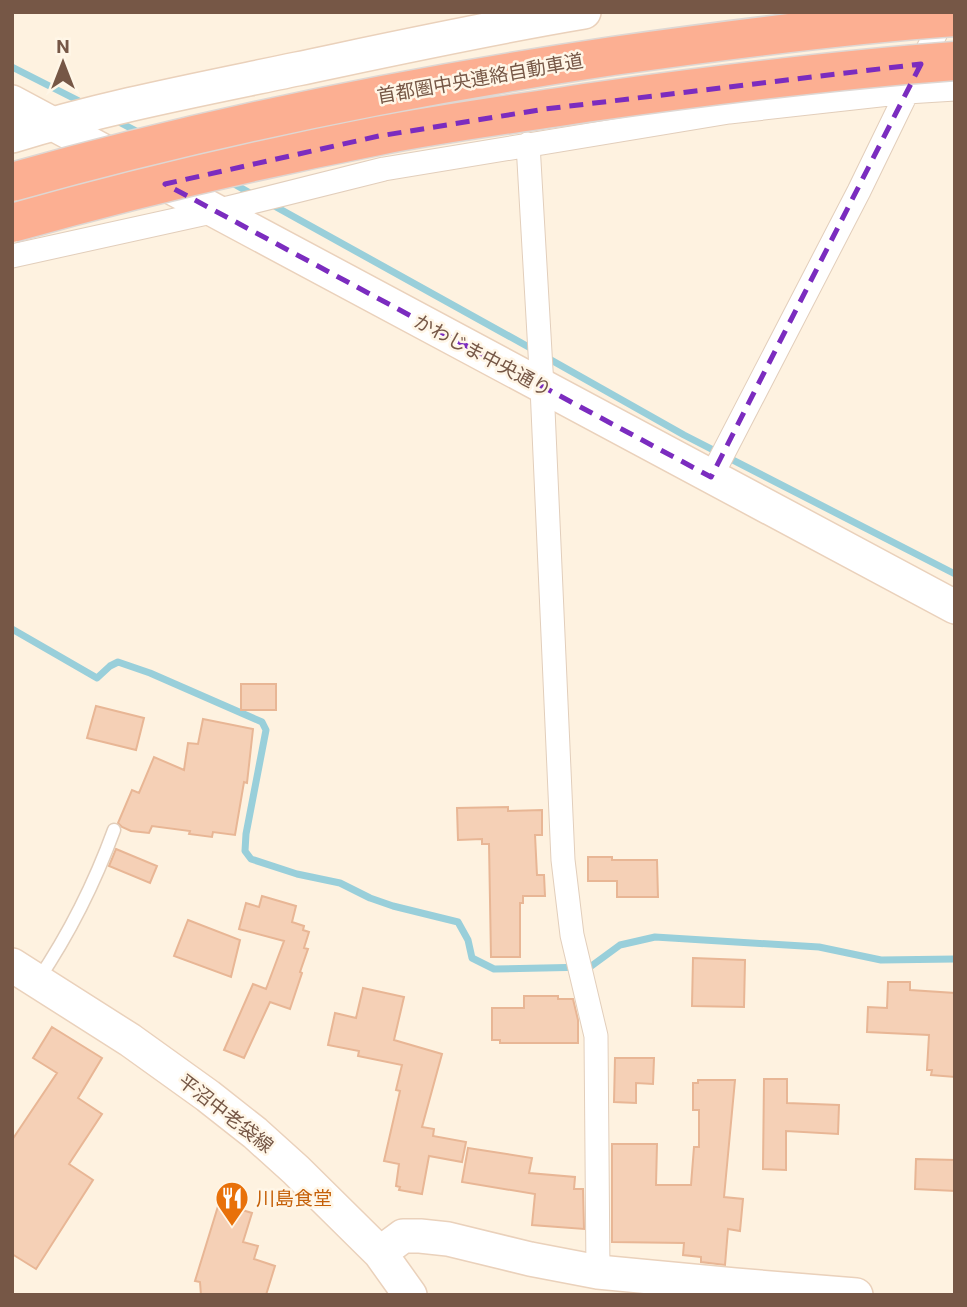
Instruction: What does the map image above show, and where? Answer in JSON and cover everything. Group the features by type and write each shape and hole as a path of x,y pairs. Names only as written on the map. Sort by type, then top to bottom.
{"highway":[{"name":"首都圏中央連絡自動車道","path":"12,182 216,129 372,96 539,67 705,43 955,17"},
{"name":"首都圏中央連絡自動車道","path":"12,223 217,171 379,136 710,85 955,61"}],"street":[{"path":"12,136 52,124 522,17 584,12"},
{"path":"711,478 859,191 946,12"},
{"path":"12,256 216,211 384,169 729,112 955,89"},
{"name":"かわじま中央通り","path":"12,102 955,607"},
{"path":"528,144 542,387 563,860 572,935 596,1036 598,1272"},
{"name":"平沼中老袋線","path":"25,972 130,1040 255,1133 380,1253 410,1295"},
{"path":"380,1253 402,1236 419,1236 448,1239 598,1272 856,1295"}],"lane":[{"path":"25,972 62,940 103,860 114,830"}],"highlighted area":[{"path":"921,64 711,477 165,184 379,136 545,109"}],"building":[{"path":"241,684 276,684 276,710 241,710"},
{"path":"96,706 144,718 136,750 87,738"},
{"path":"203,719 253,729 247,783 244,782 235,835 213,832 212,837 152,826 149,833 122,827 118,823 132,790 139,793 154,757 184,770 188,743 198,744"},
{"path":"508,807 508,811 542,810 542,835 535,835 537,875 544,875 545,896 523,896 523,903 520,903 520,957 491,957 489,844 482,844 482,839 458,840 457,808"},
{"path":"116,849 157,866 150,883 109,866"},
{"path":"588,857 657,860 658,897 617,897 617,881 588,881"},
{"path":"262,896 296,906 292,922 304,926 303,930 309,932 304,948 308,949 290,1009 270,1002 244,1058 224,1050 253,984 266,989 284,941 239,929 246,903 259,907"},
{"path":"188,920 240,940 231,977 174,956"},
{"path":"693,958 745,960 744,1007 692,1006"},
{"path":"888,982 910,982 910,990 955,993 955,1077 931,1075 932,1070 927,1070 929,1035 867,1032 868,1007 887,1008"},
{"path":"363,988 404,997 394,1040 442,1054 422,1127 434,1129 433,1136 466,1142 462,1162 429,1156 422,1194 399,1190 400,1187 396,1186 399,1164 384,1161 400,1091 396,1090 402,1065 358,1056 359,1051 328,1045 335,1013 356,1018"},
{"path":"524,996 573,999 578,1020 578,1043 500,1043 500,1040 492,1040 492,1008 524,1008"},
{"path":"52,1027 102,1058 78,1098 102,1114 69,1164 93,1180 36,1269 12,1254 12,1140 57,1073 33,1058"},
{"path":"615,1058 654,1058 653,1084 636,1083 636,1103 614,1102"},
{"path":"764,1079 787,1079 787,1103 839,1105 838,1134 786,1131 786,1170 763,1169"},
{"path":"698,1080 735,1080 724,1197 743,1199 740,1231 728,1229 725,1265 701,1262 701,1257 683,1255 684,1243 612,1242 612,1144 657,1144 656,1185 691,1185 694,1147 699,1147 699,1110 693,1110 693,1083 698,1083"},
{"path":"468,1148 532,1158 529,1173 575,1177 574,1189 583,1189 584,1229 532,1225 535,1194 462,1182"},
{"path":"916,1159 955,1160 955,1191 915,1189"},
{"path":"219,1203 252,1213 243,1242 258,1246 254,1259 275,1266 266,1295 201,1295 200,1282 195,1281"}],"waterway":[{"path":"12,67 83,103"},
{"path":"115,120 142,134"},
{"path":"229,181 255,196"},
{"path":"269,203 534,350"},
{"path":"544,356 684,435 955,574"},
{"path":"12,629 97,678 118,662 150,673 262,722 266,730 246,834 245,851 251,859 297,874 340,883 393,906 458,922 468,940 472,958 494,969 590,967 620,945 655,937 819,947 881,960 955,959"}],"place":[{"name":"川島食堂","path":"232,1228"}]}
